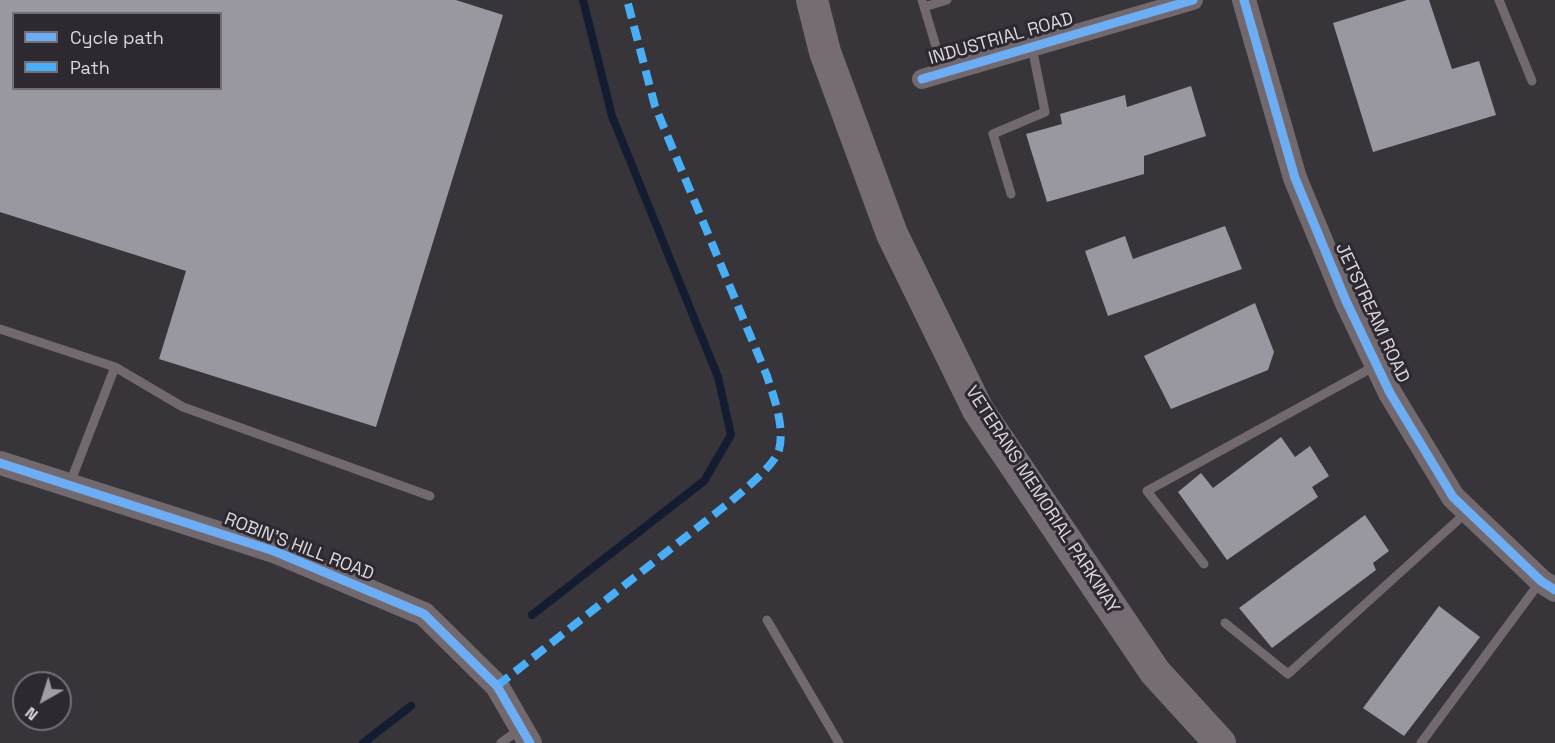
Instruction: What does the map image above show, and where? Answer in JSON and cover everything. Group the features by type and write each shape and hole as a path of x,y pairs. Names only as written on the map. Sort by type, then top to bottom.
{"highway":[{"name":"VETERANS MEMORIAL PARKWAY","path":"812,0 825,52 892,234 978,410 1155,672 1220,743"}],"street":[{"name":"INDUSTRIAL ROAD","path":"922,80 1193,0"},
{"name":"JETSTREAM ROAD","path":"1244,0 1295,178 1346,301 1390,393 1453,497 1548,585"},
{"name":"ROBIN'S HILL ROAD","path":"0,463 274,551 424,614 497,686 523,738"}],"lane":[{"path":"944,73 923,4 947,0"},
{"path":"1499,0 1532,81"},
{"path":"1011,194 993,134 1045,112 1032,47"},
{"path":"0,329 115,367 183,407 430,496"},
{"path":"1204,564 1147,491 1377,365"},
{"path":"69,485 115,367"},
{"path":"1225,623 1288,674 1469,510"},
{"path":"1421,743 1548,585"},
{"path":"767,620 839,743"},
{"path":"501,743 523,738"}],"building":[{"path":"0,0 456,0 503,15 376,427 159,359 186,271 0,212"},
{"path":"1407,0 1429,0 1452,69 1479,61 1496,115 1373,152 1333,23"},
{"path":"1191,86 1206,136 1144,156 1144,174 1047,202 1026,134 1062,124 1060,114 1125,95 1127,107"},
{"path":"1225,226 1242,269 1108,316 1085,251 1125,236 1133,259"},
{"path":"1255,303 1274,352 1268,370 1171,409 1144,356"},
{"path":"1281,437 1295,457 1310,446 1329,476 1312,487 1318,497 1227,560 1178,492 1201,473 1213,488"},
{"path":"1365,515 1389,551 1373,563 1376,570 1272,648 1239,608"},
{"path":"1439,606 1480,637 1404,736 1363,708"}],"waterway":[{"path":"532,615 704,481 731,435 718,377 612,116 583,0"},
{"path":"363,743 411,706"}],"marked path":[{"path":"497,686 730,502 765,471 779,450 780,422 767,376 655,106 627,0"}],"cycle path":[{"path":"922,79 1193,0"},
{"path":"1244,0 1295,178 1346,301 1390,393 1453,497 1541,581 1555,590"},
{"path":"0,463 274,551 424,614 497,686 530,743"}]}
